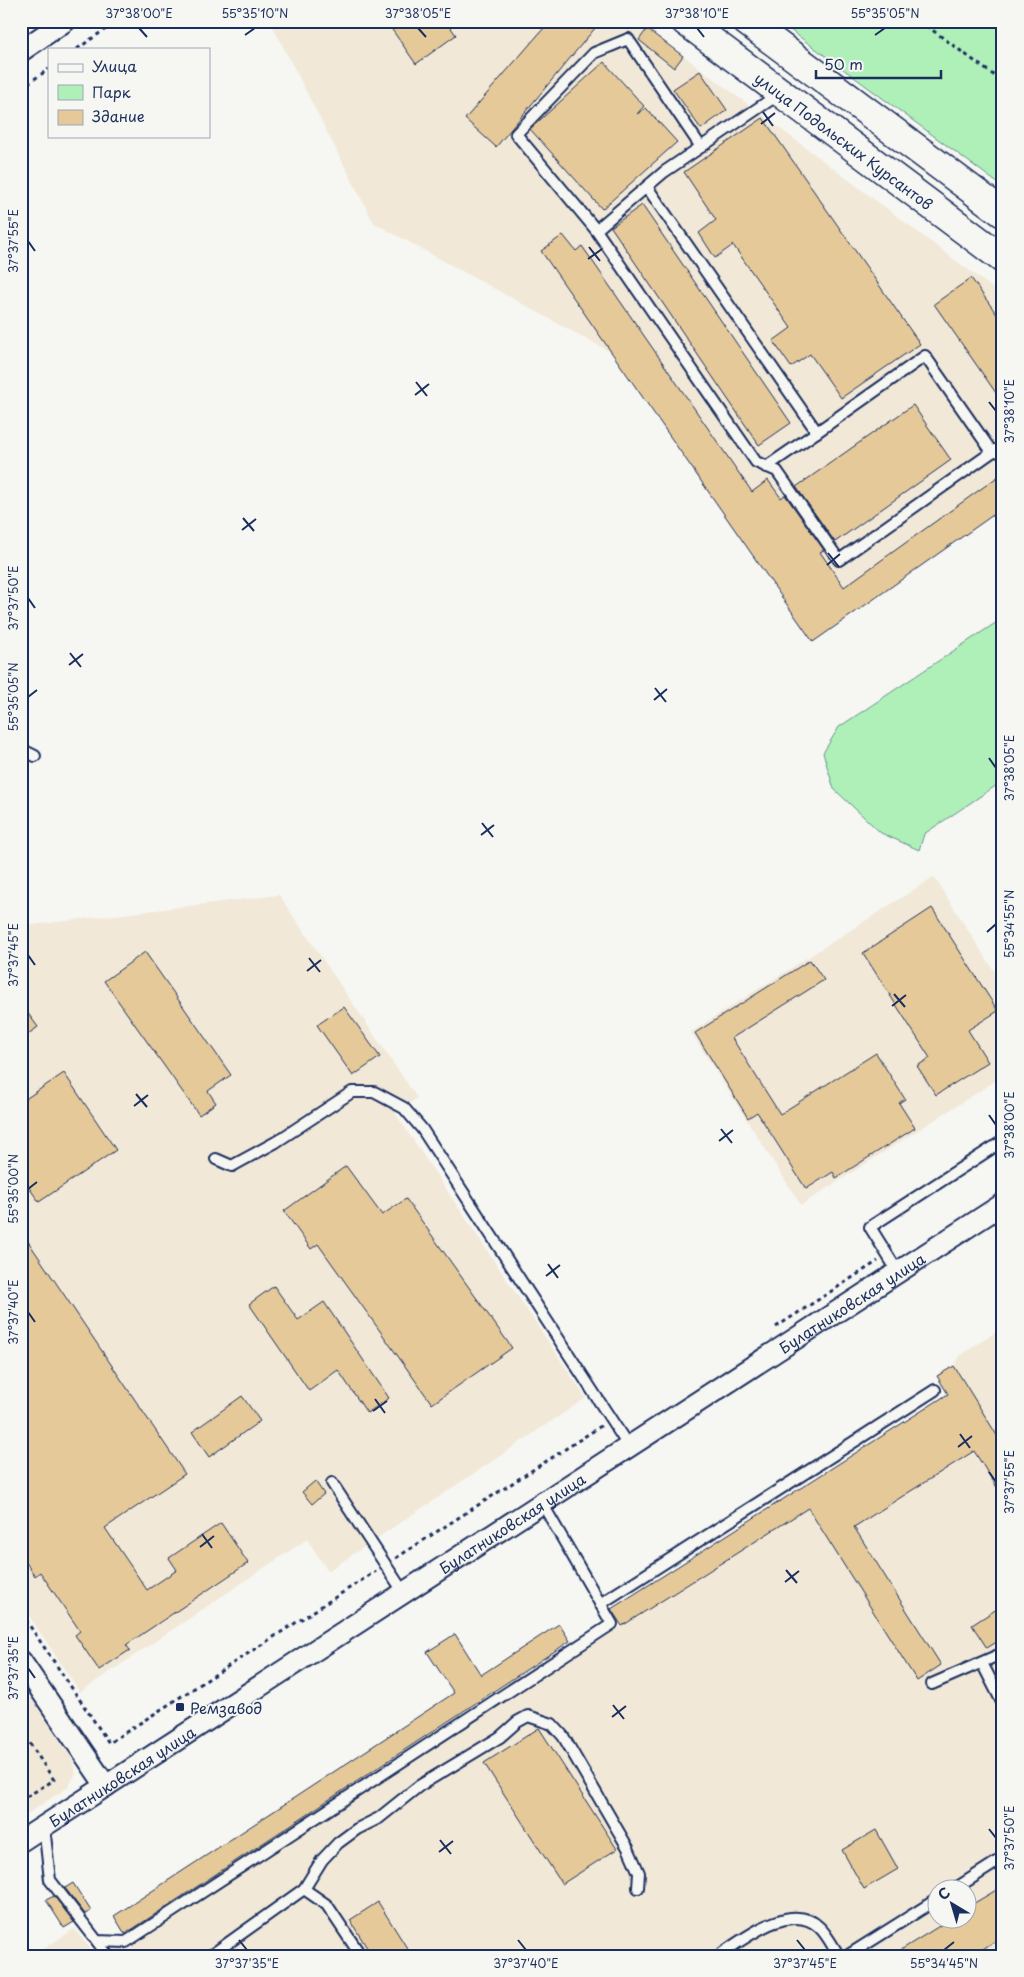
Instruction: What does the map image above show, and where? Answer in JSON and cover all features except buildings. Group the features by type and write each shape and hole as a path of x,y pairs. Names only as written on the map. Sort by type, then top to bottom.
{"main road":[{"name":"улица Подольских Курсантов","path":"685,21 1003,259"},
{"path":"746,21 1003,213"}],"street":[{"path":"21,51 65,21"},
{"name":"Булатниковская улица","path":"21,1841 1003,1204"},
{"path":"21,1661 106,1786"}],"lane":[{"path":"702,147 628,39 594,53 516,134 596,230 756,462 777,471 839,560 998,453 925,356 766,466"},
{"path":"596,230 647,187 780,93"},
{"path":"647,187 816,432"},
{"path":"21,749 35,756"},
{"path":"216,1159 232,1166 276,1142 352,1092 374,1092 404,1108 422,1130 612,1418 629,1447"},
{"path":"898,1272 870,1227 1003,1141"},
{"path":"600,1604 936,1390"},
{"path":"332,1483 404,1593"},
{"path":"97,1941 126,1942 612,1624 542,1503"},
{"path":"932,1684 1003,1653"},
{"path":"982,1663 1003,1704"},
{"path":"210,1956 304,1889 322,1860 338,1843 357,1829 379,1818 419,1786 500,1737 517,1722 528,1716 552,1724 563,1736 628,1848 639,1873 638,1888"},
{"path":"44,1826 50,1880 108,1956"},
{"path":"968,1880 1003,1858"},
{"path":"304,1889 327,1905 360,1956"},
{"path":"847,1956 926,1906"},
{"path":"718,1956 768,1923 801,1917 818,1926 839,1956"}],"path":[{"path":"78,48 117,21"},
{"path":"920,21 1003,82"},
{"path":"21,88 48,70"},
{"path":"21,1613 109,1743 612,1418"},
{"path":"21,1730 54,1780 21,1800"}],"shaded area":[{"path":"270,21 637,21 1003,296 1003,508 813,642 614,354 374,223"},
{"path":"934,877 1003,985 1003,1076 801,1205 691,1032"},
{"path":"279,895 417,1098 395,1113 586,1398 328,1571 307,1539 80,1692 21,1604 21,921 25,926"},
{"path":"1003,1327 1003,1956 96,1956 111,1945 127,1948 622,1626 975,1400 954,1366 961,1355"},
{"path":"21,1684 71,1757 76,1773 68,1787 21,1818"},
{"path":"74,1929 96,1956 33,1956"}],"green space":[{"path":"778,21 1003,21 1003,187"},
{"path":"1003,618 1003,781 924,834 919,850 881,833 834,789 823,753 839,727"}],"place":[{"name":"Ремзавод","path":"180,1707"}]}
